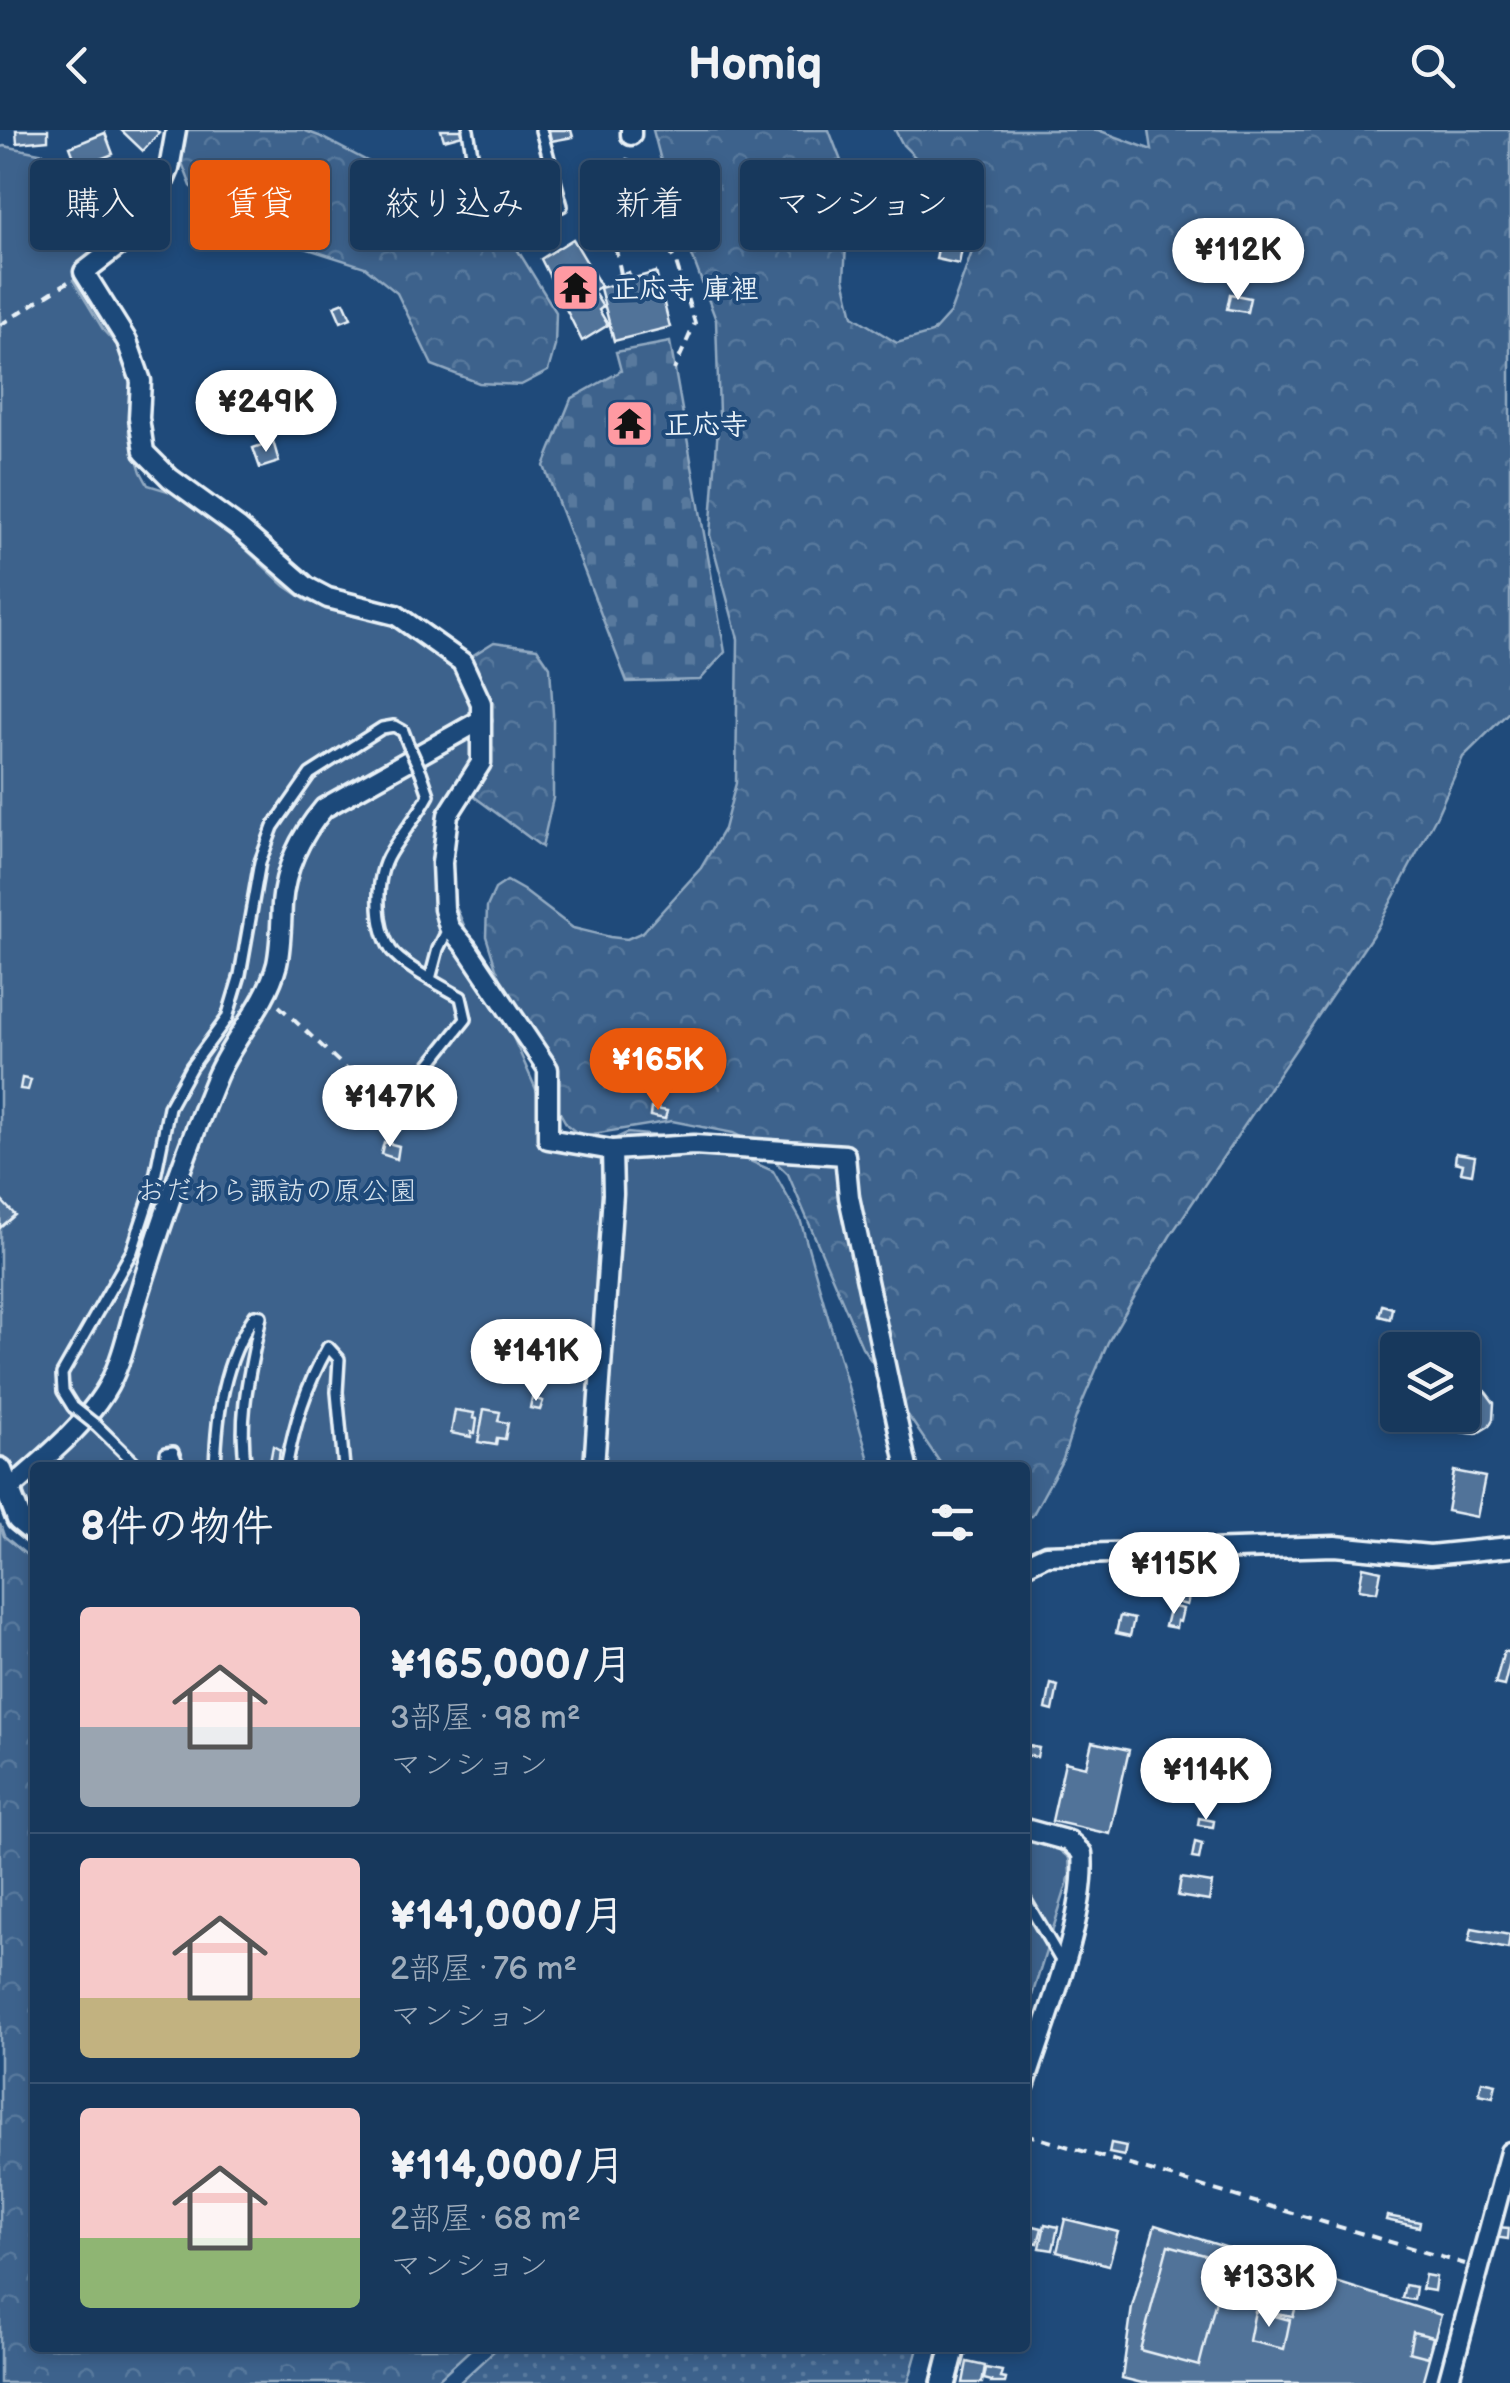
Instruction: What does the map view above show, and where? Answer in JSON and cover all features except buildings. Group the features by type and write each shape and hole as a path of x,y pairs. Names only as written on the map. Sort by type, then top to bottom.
{"street":[{"path":"176,130 169,169 144,225 84,272 127,341 141,381 138,418 144,452 170,478 239,528 307,587 328,598 396,615 462,662 481,703 482,762 448,815 442,863 444,909 449,927 548,1070 548,1139 612,1150 694,1145 845,1156 849,1196 906,1462"},
{"path":"30,1528 19,1519 4,1480 69,1435 103,1396 120,1364 142,1284 191,1143 218,1074 265,993 276,965 282,899 290,864 307,828 324,808 480,720"},
{"path":"594,1462 614,1194 612,1150"},
{"path":"1030,1563 1046,1555 1335,1546 1430,1555 1510,1547"},
{"path":"1030,1830 1069,1840 1082,1853 1084,1873 1063,1964 1030,2068"},
{"path":"1448,2383 1510,2152"},
{"path":"944,2383 952,2352"}],"lane":[{"path":"468,130 473,160"},
{"path":"541,130 562,206"},
{"path":"134,1462 68,1402 62,1374 132,1251 153,1187 170,1108 191,1067 227,1018 240,974 260,862 273,827 310,774 382,728 394,726 403,731 428,795 387,856 379,887 380,920 392,951 430,980 462,997 466,1019 392,1112"},
{"path":"430,980 449,927"},
{"path":"215,1462 217,1418 232,1356 255,1315 261,1316 242,1421 245,1462"},
{"path":"287,1462 294,1426 310,1380 328,1347 339,1359 337,1392 343,1462"},
{"path":"166,1462 166,1453 173,1452 177,1462"},
{"path":"1030,1908 1063,1964"}],"path":[{"path":"627,160 631,133"},
{"path":"616,250 621,274"},
{"path":"669,250 695,323 674,370"},
{"path":"0,325 84,272"},
{"path":"265,993 392,1112"},
{"path":"1030,2135 1479,2268"}],"green space":[{"path":"177,130 303,130 365,160 350,160 350,250 518,250 556,312 555,346 548,371 521,385 479,383 432,365 397,293 365,267 311,250 330,250 330,160 190,160 190,183 179,155"},
{"path":"653,130 829,130 841,160 740,160 740,250 846,250 844,278 853,316 897,343 932,333 950,313 973,250 984,250 984,160 918,160 895,130 1098,130 1152,150 1149,130 1510,130 1510,711 1463,757 1376,930 1170,1236 1108,1342 1063,1459 1032,1516 1030,1462 940,1462 862,1347 788,1174 759,1146 733,1133 672,1121 581,1136 567,1125 550,1095 486,936 487,907 495,889 507,881 573,928 627,939 643,932 701,868 724,829 736,783 738,639 710,535 719,414 716,320 690,250 720,250 720,160 661,160"},
{"name":"おだわら諏訪の原公園","path":"4,146 66,160 30,160 30,250 119,250 73,280 104,331 131,361 136,376 129,405 129,433 148,485 191,498 285,586 307,601 397,624 477,683 476,749 440,818 448,889 560,1144 597,1147 627,1133 702,1140 773,1171 800,1219 870,1462 30,1462 30,1516 0,1465 0,147"},
{"path":"670,342 725,652 700,680 627,682 544,466 571,399 621,371 616,352"},
{"path":"494,642 537,648 550,667 553,798 542,847 445,775 459,664"},
{"path":"0,1524 4,1536 30,1558 30,2352 468,2352 434,2383 0,2383"},
{"path":"1030,1840 1052,1844 1069,1858 1070,1875 1030,2002"},
{"path":"493,2352 917,2352 908,2383 459,2383"}],"place":[{"name":"正応寺 庫裡","path":"576,288"},
{"name":"正応寺","path":"629,424"}]}
